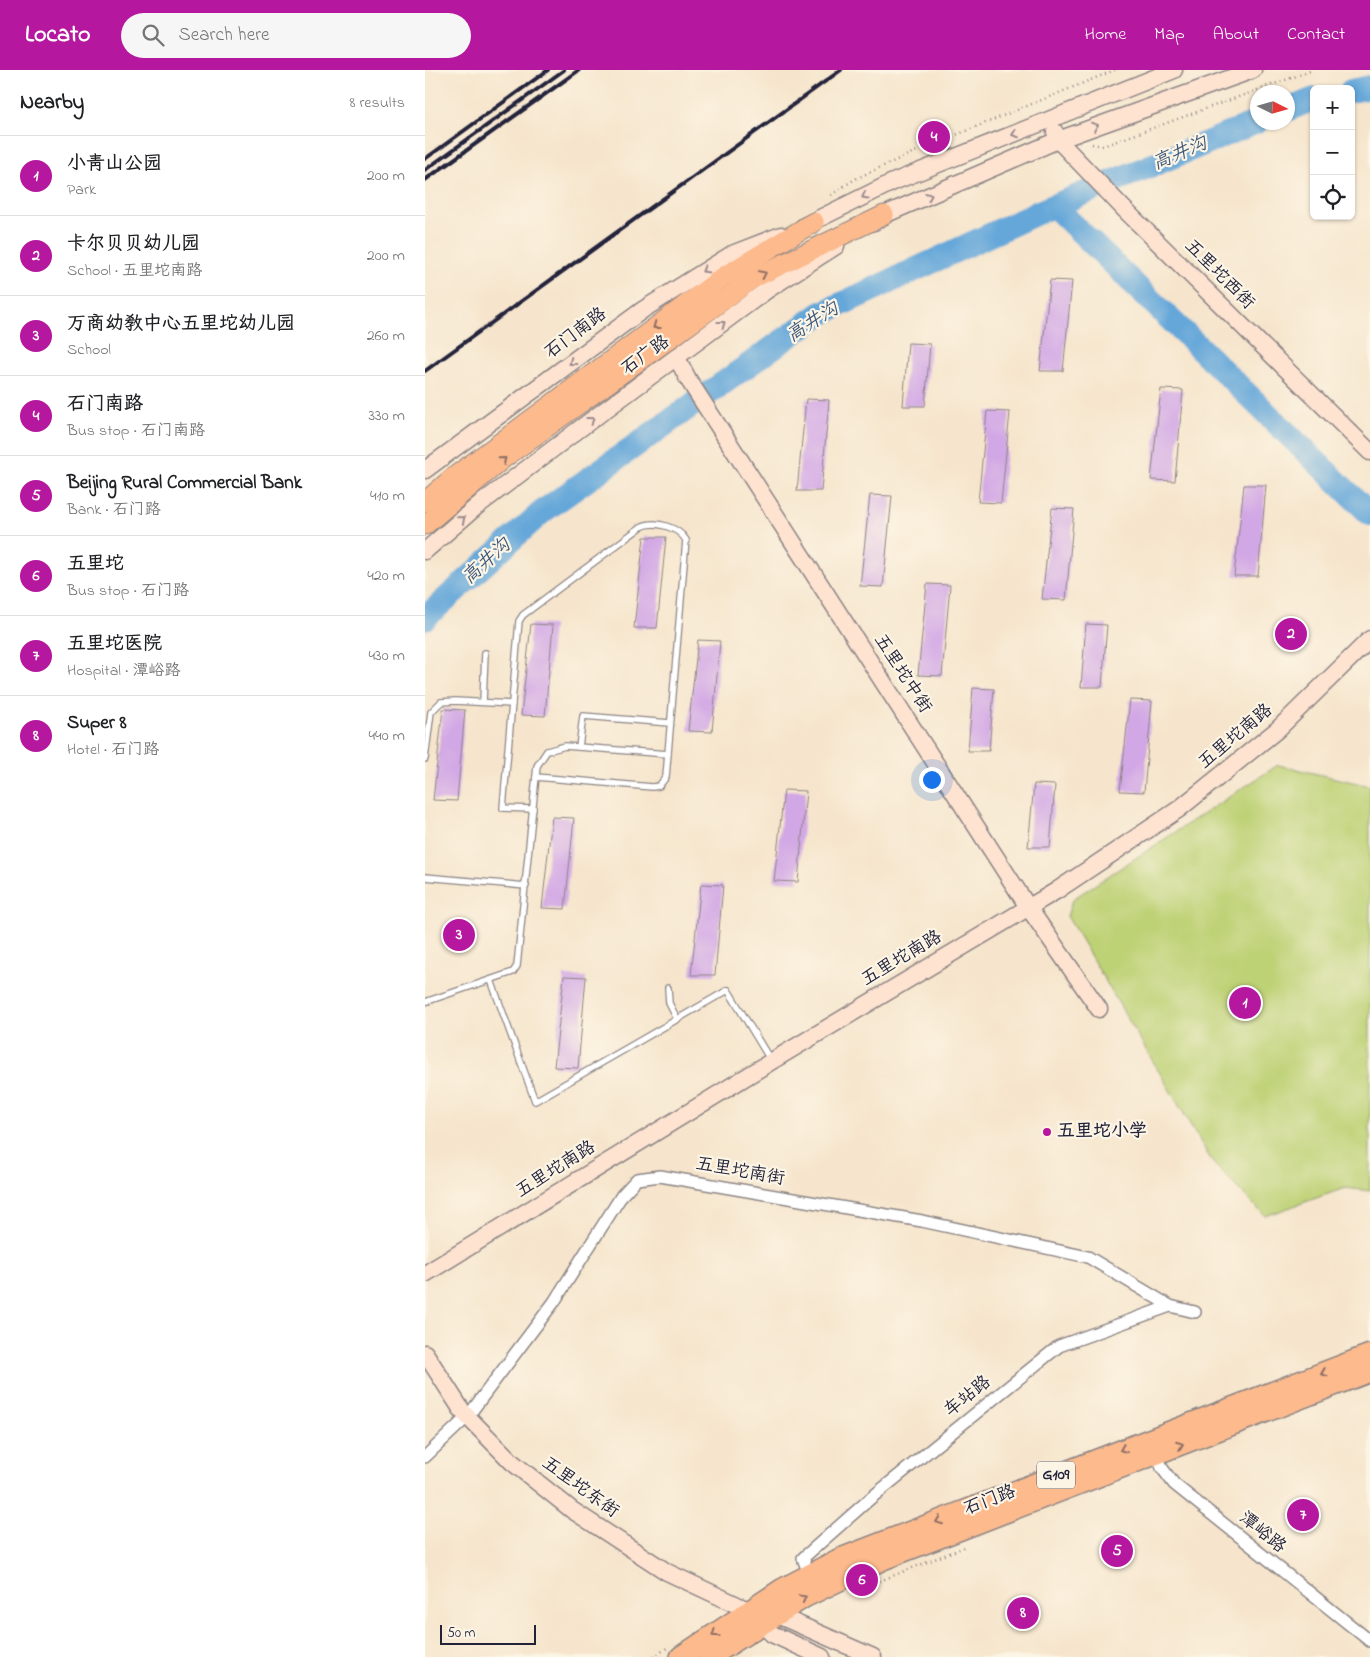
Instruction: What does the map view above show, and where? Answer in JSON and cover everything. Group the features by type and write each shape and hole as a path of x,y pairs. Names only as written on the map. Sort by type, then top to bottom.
{"highway":[{"name":"石门路","path":"681,1657 762,1616 883,1559 1370,1355"},
{"name":"石门路","path":"709,1657 762,1616 809,1574 855,1554 1370,1371"}],"main road":[{"name":"石广路","path":"425,525 505,458 754,278 884,215"},
{"name":"石广路","path":"425,502 451,479 723,277 814,222"}],"street":[{"name":"石门南路","path":"425,470 643,309 732,254 814,222 893,182 1174,70"},
{"path":"425,551 484,501 767,290 884,215 1058,140 1253,70"},
{"name":"五里坨西街","path":"1050,120 1058,140 1083,167 1370,452"},
{"name":"五里坨中街","path":"677,358 688,379 1028,907 1099,1009"},
{"name":"五里坨南路","path":"425,1274 772,1061 1056,891 1179,809 1277,730 1370,639"},
{"name":"五里坨南街","path":"425,1457 467,1416 554,1302 622,1195 637,1179 660,1176 912,1219 1088,1257 1170,1306"},
{"path":"1170,1306 1195,1312"},
{"name":"车站路","path":"809,1574 803,1558 871,1498 1059,1346 1170,1306"},
{"name":"五里坨东街","path":"425,1353 467,1416 512,1462 572,1510 667,1572 762,1616 873,1657"},
{"name":"潭峪路","path":"1155,1446 1162,1468 1174,1484 1370,1641"},
{"name":"五里坨东街","path":"762,1616 772,1634 822,1657"}],"lane":[{"path":"533,809 503,808 519,621 523,615 647,524 673,528 682,533 686,540 666,777 659,786 652,787 536,777"},
{"path":"483,702 485,653"},
{"path":"425,759 429,722 436,706 448,701 512,704"},
{"path":"579,747 583,716 670,723"},
{"path":"425,1002 513,972 517,966 537,766 547,751 565,746 667,754"},
{"path":"425,878 526,886"},
{"path":"491,980 535,1101 728,990 772,1061"},
{"path":"668,988 669,1003 677,1019"}],"path":[{"path":"1085,143 1103,146 1313,70"},
{"name":"石门路","path":"869,1586 970,1545"}],"green space":[{"path":"1278,765 1370,786 1370,1191 1345,1188 1265,1216 1213,1163 1067,916 1073,899"}],"building":[{"path":"1050,280 1072,281 1063,371 1040,371"},
{"path":"908,343 930,344 925,406 903,406"},
{"path":"1161,389 1183,390 1175,481 1151,480"},
{"path":"806,399 829,400 821,491 797,491"},
{"path":"987,411 1010,412 1001,503 978,502"},
{"path":"1244,485 1266,485 1258,576 1234,576"},
{"path":"870,495 892,496 883,587 860,586"},
{"path":"1052,508 1074,509 1066,600 1042,599"},
{"path":"644,537 666,537 657,628 634,628"},
{"path":"927,584 950,585 942,676 918,675"},
{"path":"531,624 553,625 545,716 521,715"},
{"path":"1086,624 1107,625 1102,687 1081,687"},
{"path":"698,640 720,641 712,732 688,731"},
{"path":"973,688 994,689 989,751 968,751"},
{"path":"1130,700 1152,701 1144,792 1120,791"},
{"path":"443,709 465,710 457,801 433,800"},
{"path":"1034,784 1055,785 1050,847 1028,847"},
{"path":"784,790 806,791 798,882 774,881"},
{"path":"552,817 574,818 565,909 542,908"},
{"path":"701,884 723,885 715,975 691,975"},
{"path":"564,976 586,977 578,1068 554,1067"}],"waterway":[{"name":"高井沟","path":"1355,90 1370,87"},
{"name":"高井沟","path":"1295,107 1310,101"},
{"name":"高井沟","path":"425,618 542,512 820,314 1041,211 1250,125"},
{"path":"1054,206 1370,514"}],"railway":[{"path":"425,159 548,70"},
{"path":"425,170 564,70"},
{"path":"425,180 579,70"},
{"path":"425,371 841,70"}],"place":[{"name":"石门南路","path":"934,137"},
{"name":"卡尔贝贝幼儿园","path":"1291,634"},
{"name":"万商幼教中心五里坨幼儿园","path":"459,935"},
{"name":"小青山公园","path":"1245,1003"},
{"name":"五里坨小学","path":"1047,1132"},
{"name":"五里坨医院","path":"1303,1515"},
{"name":"Beijing Rural Commercial Bank","path":"1117,1551"},
{"name":"五里坨","path":"862,1580"},
{"name":"Super 8","path":"1023,1613"}]}
